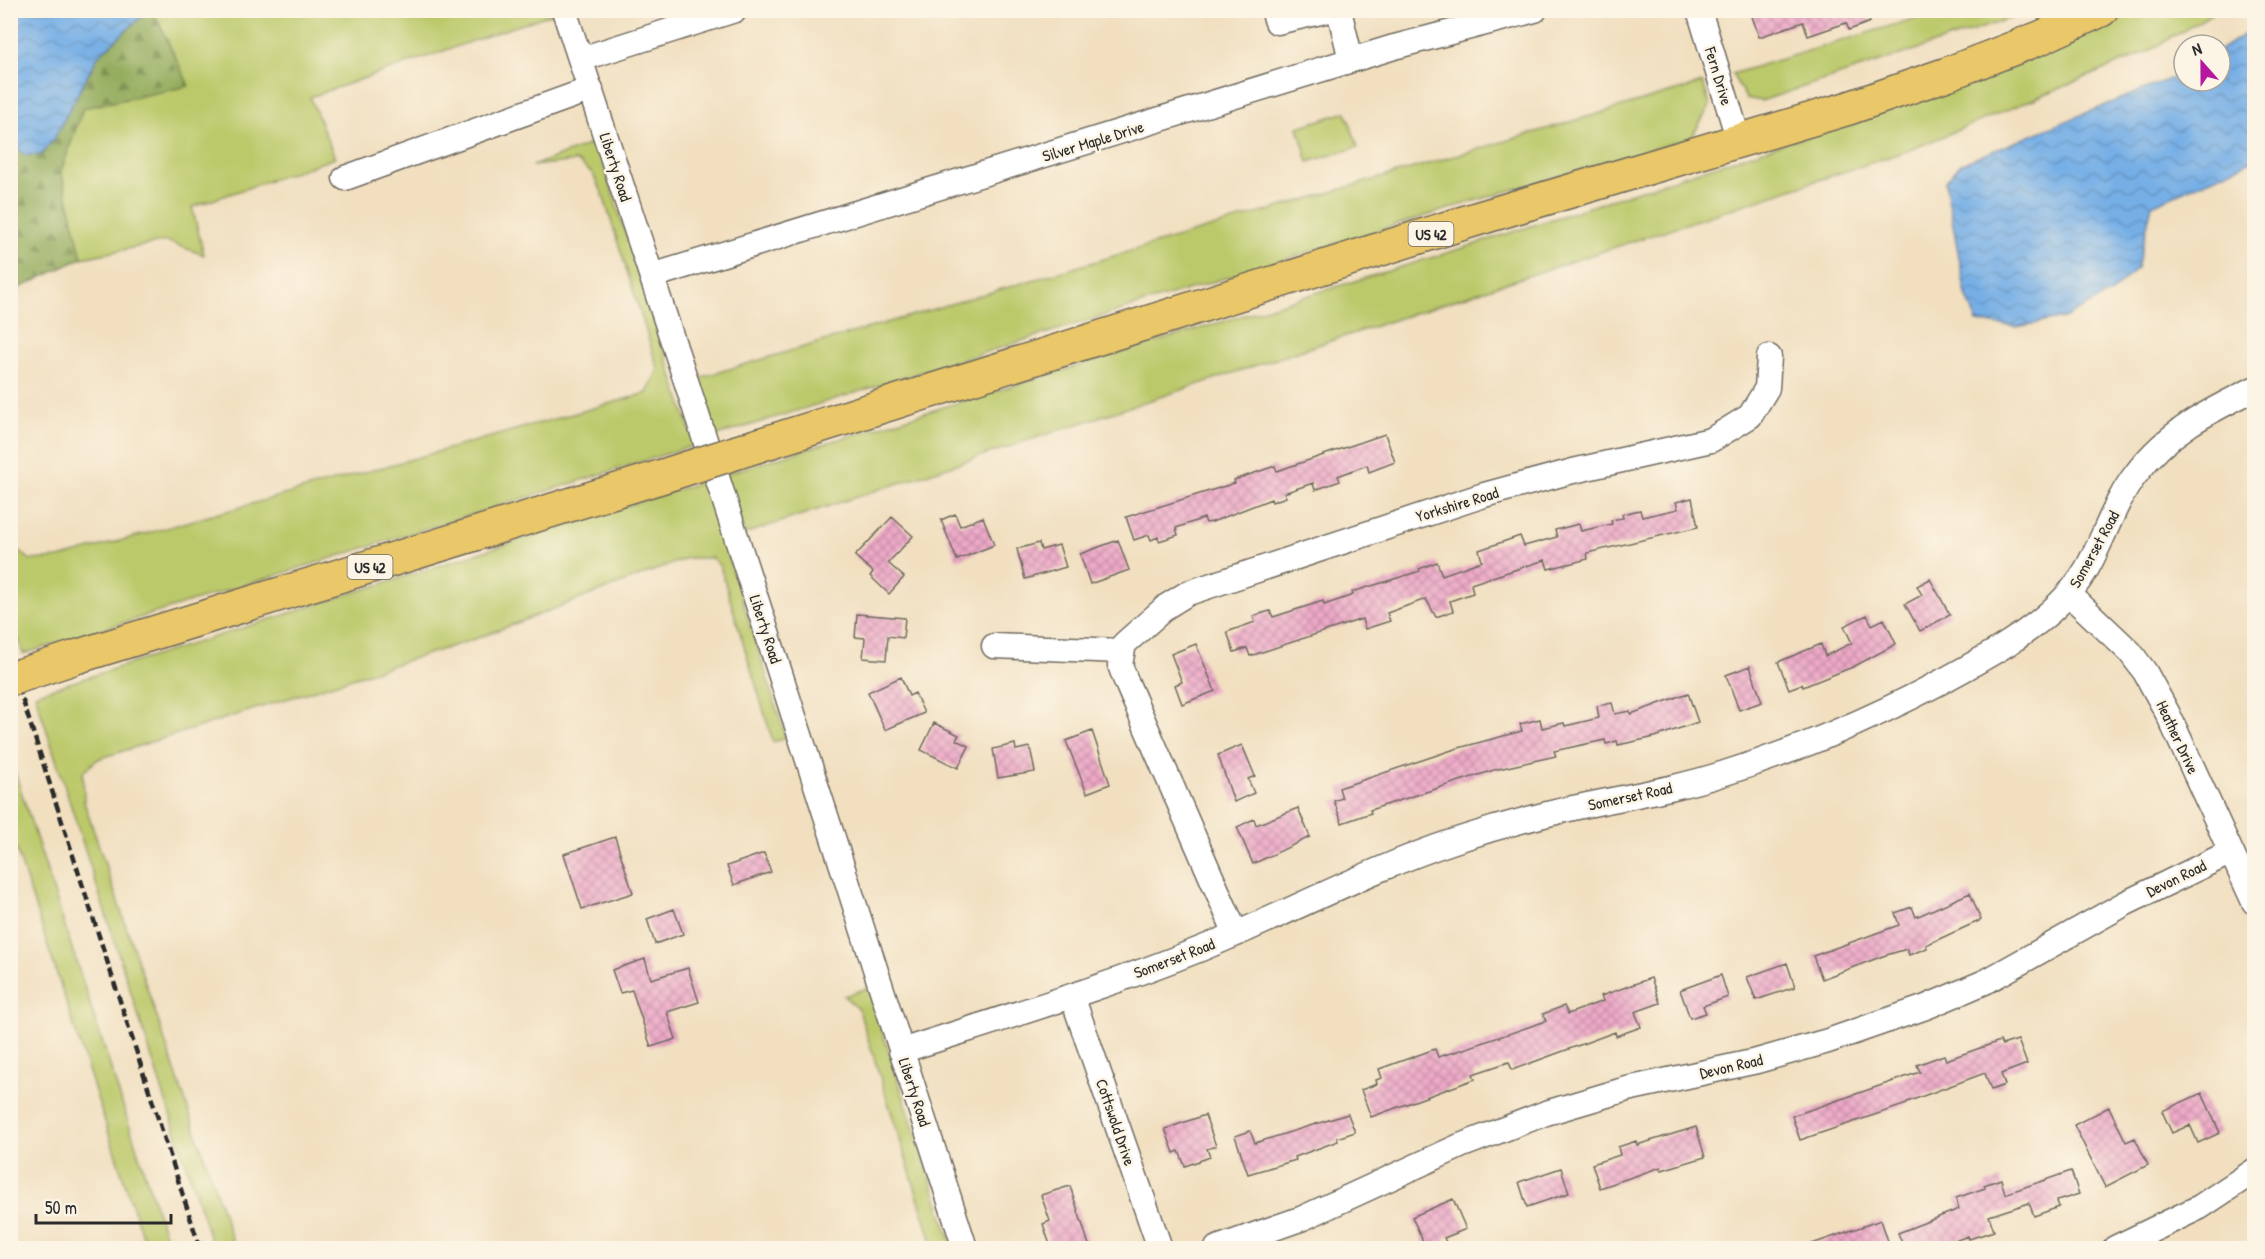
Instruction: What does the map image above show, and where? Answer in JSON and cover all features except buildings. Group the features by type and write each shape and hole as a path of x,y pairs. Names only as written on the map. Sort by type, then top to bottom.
{"highway":[{"name":"US 42","path":"10,679 660,477 1473,220 1739,141 1947,74 2040,38 2101,10"}],"street":[{"name":"Liberty Road","path":"564,10 965,1248"},
{"path":"581,59 735,10"},
{"path":"1273,10 1277,22 1329,10"},
{"path":"1339,10 1352,60"},
{"name":"Silver Maple Drive","path":"652,276 1352,60 1535,10"},
{"name":"Fern Drive","path":"1699,10 1739,141"},
{"path":"345,178 591,89"},
{"name":"Yorkshire Road","path":"1121,651 1124,644 1167,606 1188,593 1484,495 1573,471 1711,440 1750,416 1767,388 1769,357"},
{"name":"Somerset Road","path":"901,1051 1072,996 1236,934 1370,872 1456,841 1535,817 1723,774 1838,733 1891,709 1998,650 2046,615 2069,594 2085,571 2124,492 2137,473 2166,440 2187,424 2254,389"},
{"name":"Heather Drive","path":"2069,594 2130,652 2145,672 2168,714 2254,902"},
{"path":"993,646 1121,651 1120,665 1126,681 1236,934"},
{"name":"Devon Road","path":"1217,1248 1303,1218 1460,1146 1545,1113 1627,1089 1798,1050 1926,1007 1987,981 2126,903 2231,852"},
{"name":"Cottswold Drive","path":"1072,996 1160,1248"},
{"path":"2115,1248 2200,1208 2254,1171"}],"green space":[{"path":"553,10 554,13 310,97 335,158 192,207 204,255 166,241 82,258 61,171 83,107 188,86 153,11"},
{"path":"1943,10 2033,11 1761,101 1746,98 1732,74"},
{"path":"148,11 153,11 189,86 83,108 61,171 82,258 11,292 11,143 25,155 41,155 54,139 98,56"},
{"path":"2133,11 2217,11 2179,33 2172,33 2172,37 2147,52 1910,150 744,534 725,474 1476,244 1843,124 2005,65"},
{"path":"1703,83 1710,106 1691,138 1477,200 712,437 695,379"},
{"path":"1346,112 1358,147 1308,162 1298,127"},
{"path":"596,142 695,445 23,654 11,615 10,535 16,549 31,560 59,558 647,393 658,369 602,192 592,173 577,161 532,166"},
{"path":"705,481 786,738 773,742 720,566 712,558 687,558 475,639 98,759 83,772 84,802 235,1248 213,1248 35,694"},
{"path":"10,760 169,1248 146,1248 11,833"},
{"path":"868,988 953,1248 934,1248 859,1010 844,996"}],"water":[{"path":"10,11 148,11 98,56 54,139 41,155 25,155 11,143"},
{"path":"2254,28 2254,160 2152,205 2137,268 2111,293 2064,318 2016,327 1977,322 1966,295 1945,182 1961,164 2172,78 2172,93 2232,93 2232,42"}],"railway":[{"path":"10,661 200,1248"}]}
